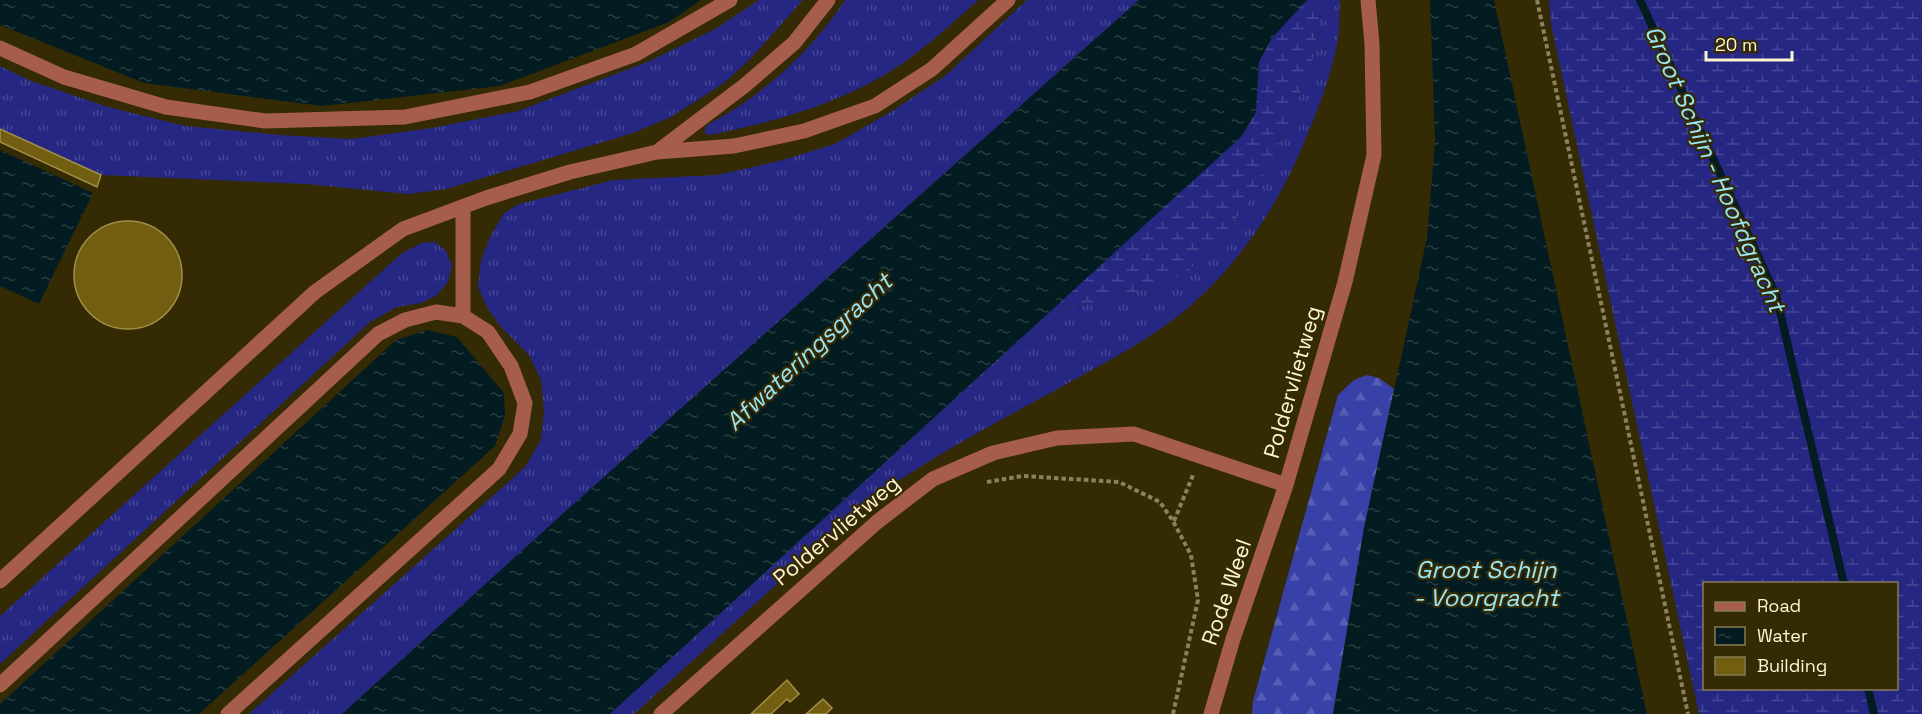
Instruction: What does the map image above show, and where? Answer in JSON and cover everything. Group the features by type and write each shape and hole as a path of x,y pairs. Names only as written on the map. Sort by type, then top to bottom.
{"street":[{"path":"0,48 64,77 166,107 265,121 405,117 530,92 636,54 730,0"},
{"path":"657,152 744,86 794,43 828,0"},
{"path":"0,581 315,292 403,230 463,207 570,172 657,152 746,144 804,131 875,106 932,69 1008,0"},
{"name":"Poldervlietweg","path":"661,714 877,522 933,479 993,453 1057,438 1134,434 1286,485 1345,282 1374,155 1372,44 1368,0"},
{"path":"463,207 463,316"},
{"path":"0,685 378,334 405,320 436,312 463,316 488,332 511,366 525,403 520,434 499,469 228,714"},
{"name":"Rode Weel","path":"1211,714 1233,639 1286,485"}],"path":[{"path":"1537,0 1688,714"},
{"path":"1173,521 1200,456"},
{"path":"982,483 1023,477 1119,482 1160,502 1191,555 1198,600 1173,714"}],"green space":[{"path":"759,0 803,0 750,59 724,83 671,117 633,133 446,189 408,194 307,184 101,175 0,129 0,66 31,81 108,107 185,126 352,139 432,128 518,111 650,61 715,29"},
{"path":"845,0 978,0 910,58 880,78 846,95 751,126 711,135 704,133 707,125 766,87 784,71 817,37"},
{"path":"1027,0 1139,0 567,510 342,714 249,714 525,467 541,440 544,411 541,380 529,355 502,328 488,309 478,287 481,261 491,235 504,213 519,204 614,180 717,175 779,161 835,144 889,113 945,76"},
{"path":"1286,0 1323,0 1313,57 1288,125 1255,193 1223,235 1188,271 1158,286 1052,312 610,714 469,714"},
{"path":"1323,0 1340,0 1339,29 1331,70 1314,117 1295,163 1271,209 1242,251 1208,290 1174,319 1141,342 958,444 866,503 634,714 610,714 1052,312 1158,286 1188,271 1223,235 1255,193 1288,125 1313,57"},
{"name":"Groot Schijn - Hoofdgracht","path":"1549,0 1922,0 1922,714 1699,714 1551,24"},
{"path":"435,242 446,251 452,266 448,282 437,295 421,303 397,307 370,322 0,664 0,616 401,254 421,243"},
{"path":"1367,375 1379,378 1394,389 1364,528 1333,714 1252,714 1253,701 1338,395 1354,380"}],"water":[{"path":"0,0 701,0 669,22 500,86 322,106 144,83 0,25"},
{"name":"Afwateringsgracht","path":"1139,0 1307,0 1272,38 1259,62 1256,112 1242,136 610,714 342,714 567,510"},
{"name":"Groot Schijn - Voorgracht","path":"1430,0 1494,0 1647,714 1333,714 1364,528 1427,238 1435,140"},
{"path":"0,150 93,193 39,304 0,286"},
{"path":"427,330 457,337 504,393 505,415 495,446 199,714 0,714 0,704 396,340"}],"building":[{"path":"0,129 101,175 97,187 0,142"},
{"path":"128,221 149,225 166,237 178,254 182,275 178,296 166,313 149,325 128,329 107,325 90,313 78,296 74,275 78,254 90,237 107,225"},
{"path":"787,680 799,694 790,702 787,699 771,714 751,714"},
{"path":"823,699 832,708 826,714 806,714"}],"waterway":[{"name":"Groot Schijn - Hoofdgracht","path":"1640,0 1776,295 1844,582"},
{"name":"Groot Schijn - Hoofdgracht","path":"1868,690 1874,714"}]}
